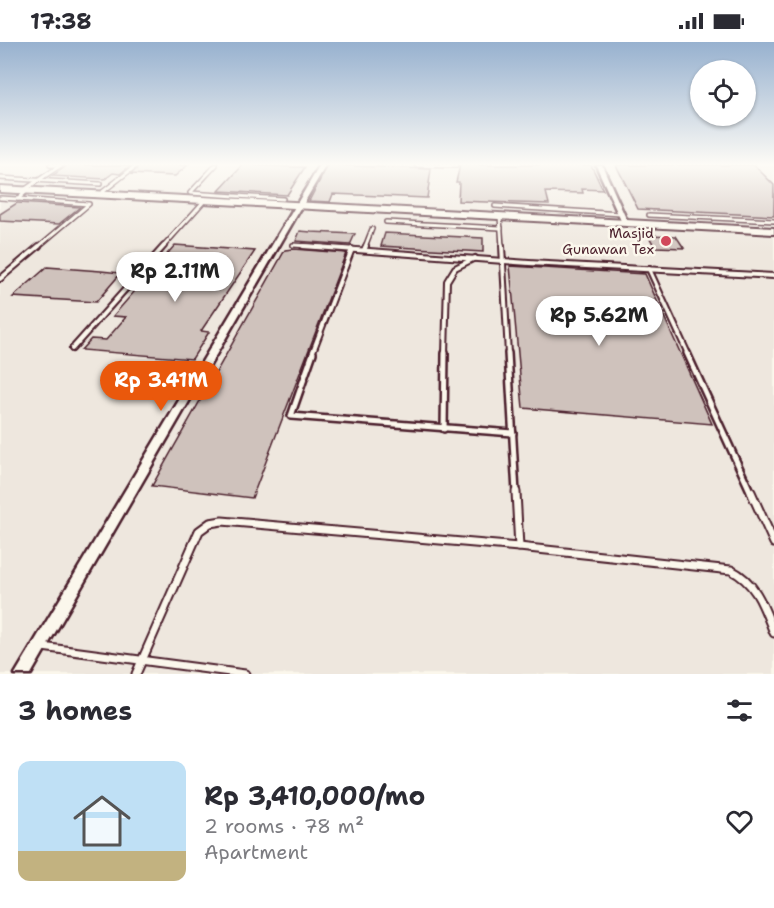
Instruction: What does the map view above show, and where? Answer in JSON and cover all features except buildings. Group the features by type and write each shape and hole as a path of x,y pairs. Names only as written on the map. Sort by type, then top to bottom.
{"street":[{"path":"152,194 298,206 500,216 623,218 774,231"},
{"path":"23,674 305,194"},
{"path":"612,194 623,218"}],"lane":[{"path":"0,279 89,204 32,194"},
{"path":"199,194 283,199"},
{"path":"72,349 205,200"},
{"path":"495,206 623,218"},
{"path":"649,215 774,221"},
{"path":"500,216 519,547"},
{"path":"386,222 501,228"},
{"path":"364,250 372,229"},
{"path":"293,245 774,276"},
{"path":"352,249 291,416 513,433"},
{"path":"444,429 445,287 448,274 454,267 478,257"},
{"path":"649,269 774,543"},
{"path":"136,674 199,531 210,523 234,522 519,547 741,573 754,588 774,633"},
{"path":"39,647 70,649 245,674"}],"shaded area":[{"path":"0,194 774,194 774,674 0,674"}],"place":[{"name":"Masjid Gunawan Tex","path":"666,241"}]}
